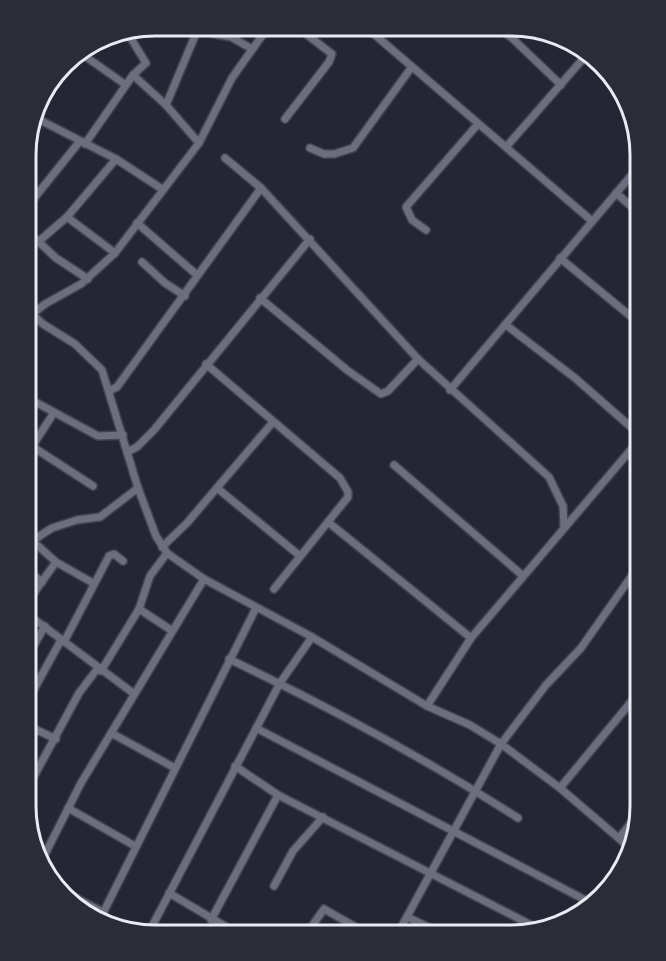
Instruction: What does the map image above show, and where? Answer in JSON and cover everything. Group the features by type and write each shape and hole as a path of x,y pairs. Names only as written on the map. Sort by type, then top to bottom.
{"street":[{"path":"166,105 195,36"},
{"path":"221,36 231,38 252,50"},
{"path":"36,312 88,279 115,253 199,142 232,78 262,36"},
{"path":"285,119 329,62 332,54 309,36"},
{"path":"376,36 592,221"},
{"path":"509,36 561,85"},
{"path":"36,197 83,143 133,75 146,63 131,39"},
{"path":"87,58 126,85"},
{"path":"507,146 582,60"},
{"path":"310,148 324,154 334,154 353,147 411,68"},
{"path":"133,75 166,105 199,142"},
{"path":"41,121 116,159 162,189"},
{"path":"426,230 412,220 406,207 478,124"},
{"path":"225,158 261,188 310,239 418,359 549,477 563,506 564,526"},
{"path":"88,279 38,242 67,217 116,159"},
{"path":"450,390 630,177"},
{"path":"110,391 124,378 185,296 197,275 261,188"},
{"path":"616,193 630,205"},
{"path":"67,217 115,253"},
{"path":"137,223 197,275"},
{"path":"127,452 137,447 154,430 310,239"},
{"path":"560,258 630,316"},
{"path":"141,262 165,283 185,296"},
{"path":"260,298 347,370 381,394 388,391 418,359"},
{"path":"36,320 75,344 102,370 138,488 162,547 167,553 204,579 312,637 427,706 470,725 501,744 560,788 624,843"},
{"path":"506,325 575,378 630,428"},
{"path":"206,364 346,486 348,497 274,589"},
{"path":"36,403 98,436 123,435"},
{"path":"36,442 53,414"},
{"path":"162,547 217,488 273,422"},
{"path":"36,449 93,486"},
{"path":"427,706 471,638 630,449"},
{"path":"394,465 522,575"},
{"path":"36,535 52,528 100,517 138,488"},
{"path":"217,488 300,556"},
{"path":"328,522 471,638"},
{"path":"36,544 56,562 93,583"},
{"path":"36,771 56,739 79,693 99,669 139,609 147,581 167,553"},
{"path":"36,687 94,587 93,583 110,554 123,561"},
{"path":"36,590 56,562"},
{"path":"36,577 42,582"},
{"path":"403,925 501,744 546,685 581,648 630,578"},
{"path":"46,853 68,807 171,630 204,579"},
{"path":"102,913 256,608"},
{"path":"139,609 171,630"},
{"path":"36,620 134,693"},
{"path":"36,642 45,626"},
{"path":"153,925 280,683 312,637"},
{"path":"229,658 280,683 476,791 518,818"},
{"path":"560,788 630,703"},
{"path":"256,728 585,900"},
{"path":"36,730 56,739"},
{"path":"111,734 176,768"},
{"path":"235,766 278,795 529,924"},
{"path":"210,920 278,795"},
{"path":"68,807 135,846"},
{"path":"274,886 293,851 323,817"},
{"path":"619,838 628,826"},
{"path":"169,893 220,925"},
{"path":"313,925 324,909 352,925"},
{"path":"407,917 424,925"}]}
